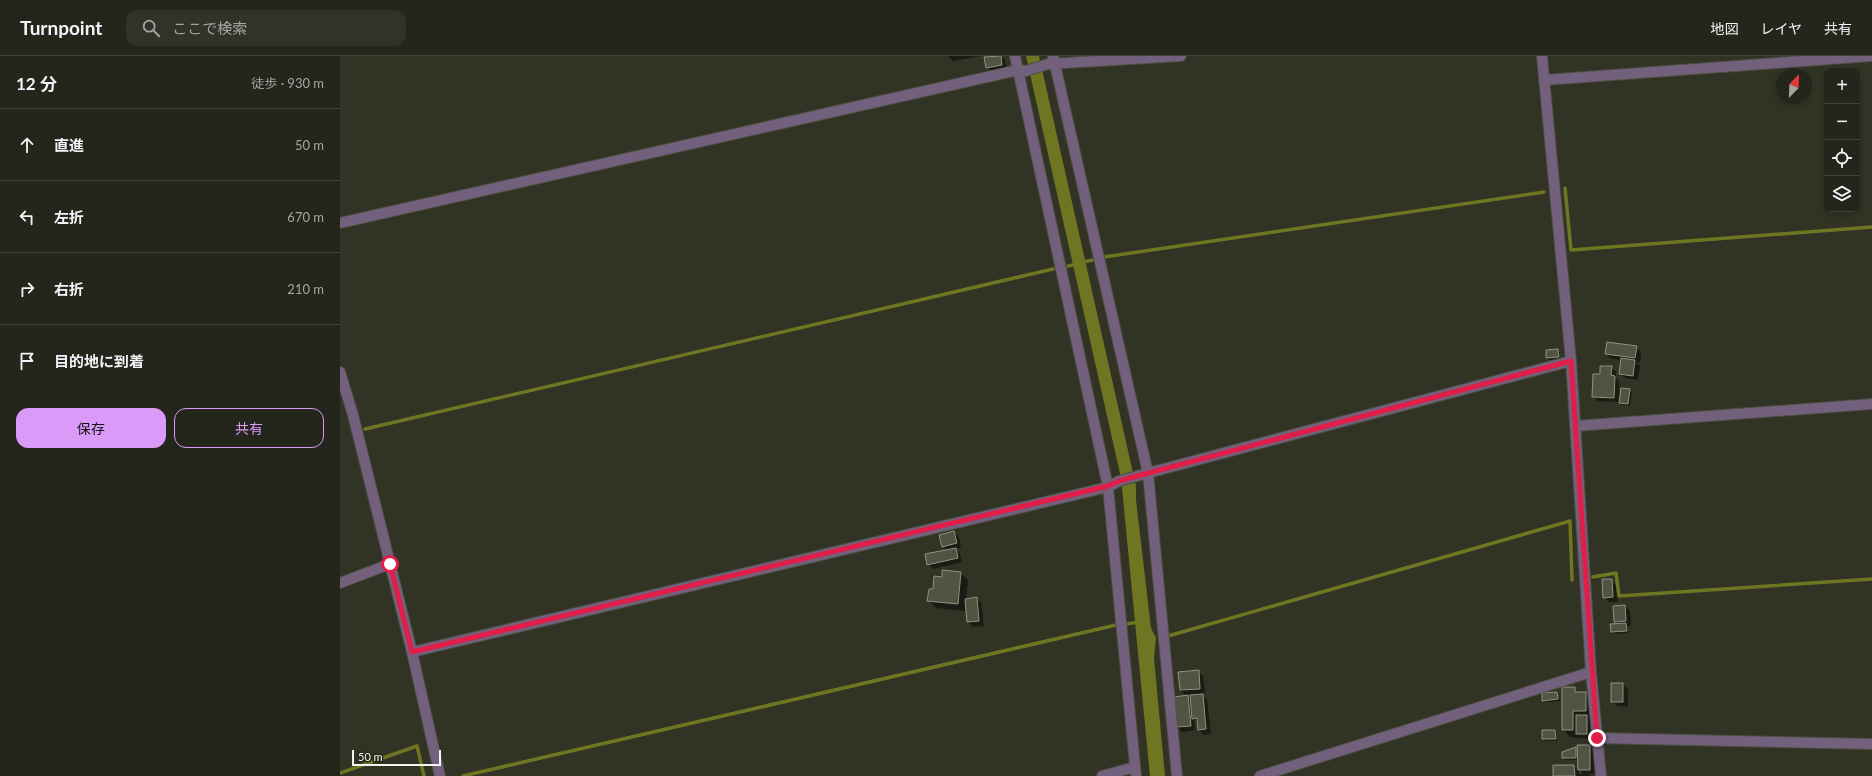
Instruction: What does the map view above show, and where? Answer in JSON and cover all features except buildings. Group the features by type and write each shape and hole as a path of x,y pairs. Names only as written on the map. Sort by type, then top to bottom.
{"street":[{"path":"1015,56 1022,71 1108,486 1136,772 1102,776"},
{"path":"340,223 1022,71 1052,61 1181,56"},
{"path":"1542,56 1571,361 1591,672 1601,776"},
{"path":"1544,80 1872,56"},
{"path":"1052,61 1144,474 1177,776"},
{"path":"412,652 1108,486 1119,481 1144,474 1571,361"},
{"path":"340,372 353,414 412,652 440,776"},
{"path":"1575,426 1872,404"},
{"path":"340,583 390,564"},
{"path":"1260,776 1591,672"},
{"path":"1597,738 1872,744"}],"shaded area":[{"path":"1026,56 1039,56 1136,486 1136,500 1151,628 1156,638 1154,658 1165,776 1150,776 1121,478"}],"waterway":[{"path":"1565,188 1571,250 1872,227"},
{"path":"1104,257 1544,192"},
{"path":"1083,262 1093,260"},
{"path":"1068,266 1077,264"},
{"path":"365,429 1053,269"},
{"path":"1168,636 1570,521 1572,580"},
{"path":"1593,577 1616,573 1619,596 1872,579"},
{"path":"1126,624 1139,622"},
{"path":"463,776 1116,625"},
{"path":"340,773 417,746 424,776"}],"route":[{"path":"390,564 412,652 1108,486 1119,481 1141,475 1571,361 1591,672 1597,738"}]}
